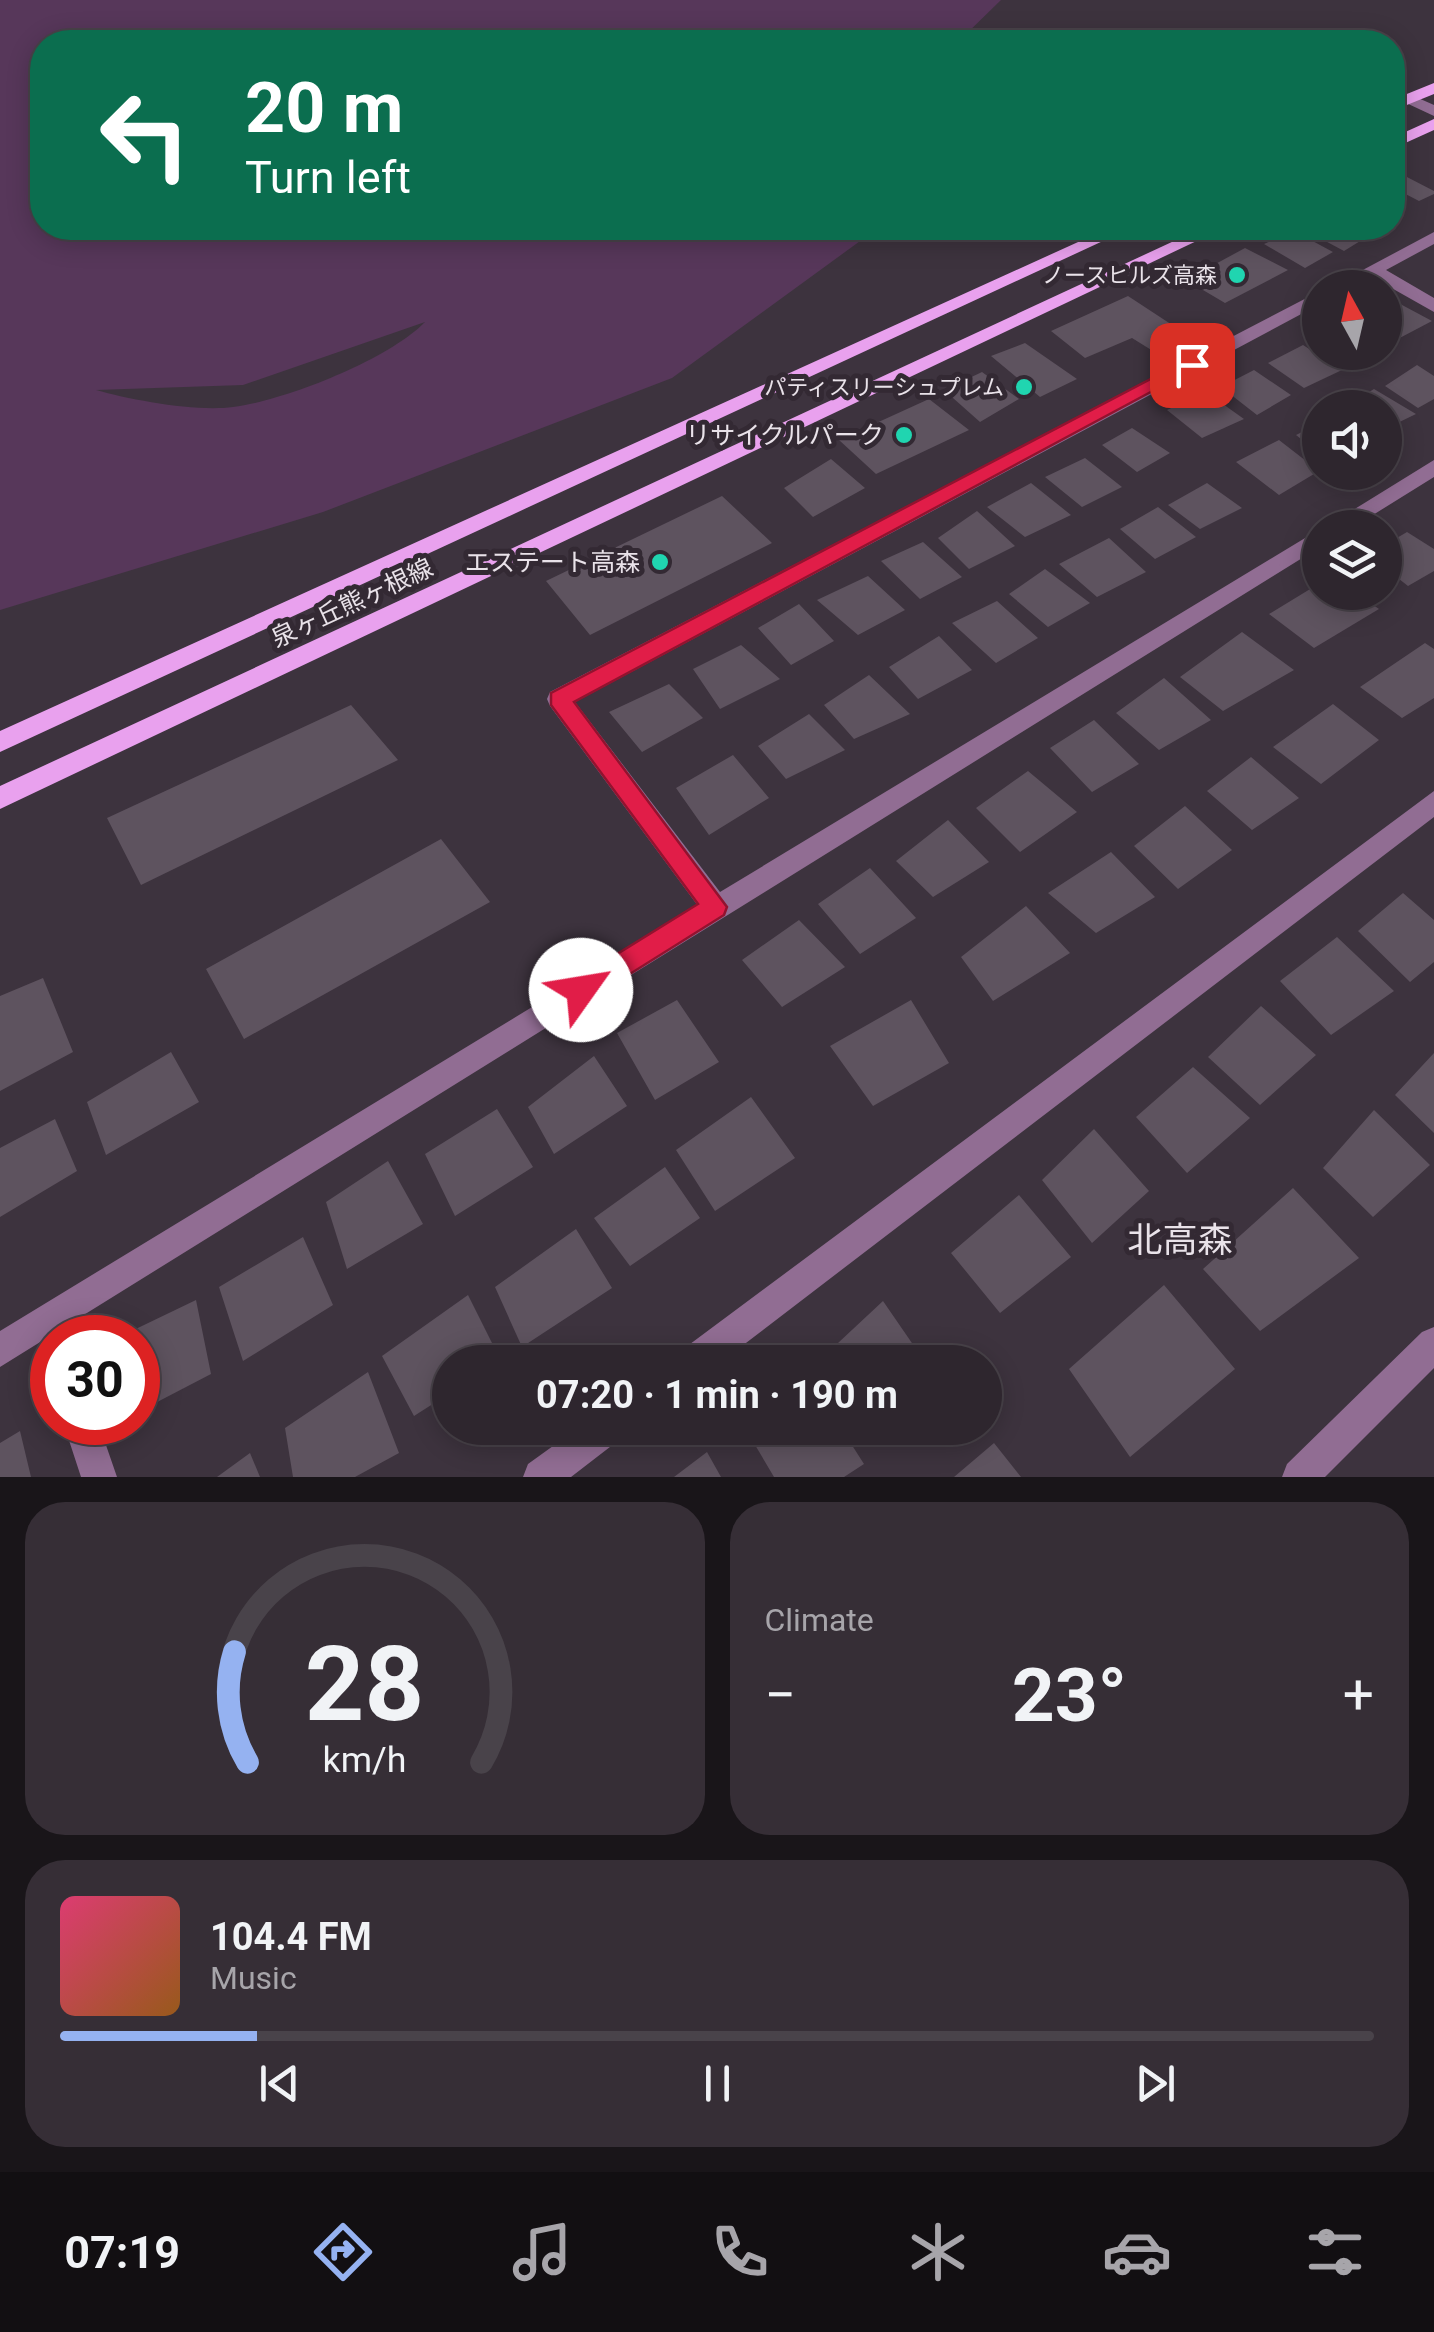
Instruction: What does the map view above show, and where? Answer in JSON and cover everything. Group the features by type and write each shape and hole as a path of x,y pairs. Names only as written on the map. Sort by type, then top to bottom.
{"main road":[{"path":"1405,101 1434,88"},
{"path":"1405,138 1434,124"},
{"name":"泉ヶ丘熊ヶ根線","path":"0,742 1096,240"},
{"name":"泉ヶ丘熊ヶ根線","path":"0,798 1189,240"}],"street":[{"path":"1409,99 1434,111"},
{"path":"1372,269 1434,237"},
{"path":"1372,269 1434,306"},
{"path":"715,907 559,699 1302,307"},
{"path":"1364,510 1434,467"},
{"path":"78,1315 715,907 1302,548"},
{"path":"716,1345 1434,802"},
{"path":"0,1350 30,1340"},
{"path":"1300,1477 1434,1344"},
{"path":"88,1445 99,1477"},
{"path":"541,1477 584,1445"}],"shaded area":[{"path":"0,0 1001,0 970,30 30,30 30,240 862,240 672,378 323,512 0,610","holes":["425,322 387,350 308,387 233,407 164,404 96,390 243,385"]}],"building":[{"path":"1405,176 1434,191 1419,201 1405,194"},
{"path":"1273,240 1311,240 1333,252 1305,268 1264,244"},
{"path":"1323,240 1362,240 1344,251"},
{"name":"ノースヒルズ高森","path":"1245,248 1288,270 1225,303 1186,280"},
{"path":"1128,296 1192,338 1161,356 1132,338 1085,358 1051,331"},
{"path":"1402,305 1432,321 1402,337"},
{"path":"1025,343 1077,379 1040,397 991,356"},
{"path":"1302,346 1302,370 1342,370 1304,388 1268,363"},
{"path":"1417,365 1434,376 1434,399 1418,408 1402,397 1402,390 1385,386"},
{"path":"1254,370 1291,395 1257,415 1221,387"},
{"path":"982,372 1019,399 980,422 944,390"},
{"path":"1206,392 1244,419 1202,438 1167,410"},
{"name":"リサイクルパーク","path":"929,399 969,430 876,474 839,440"},
{"path":"1402,406 1416,414 1402,421"},
{"path":"1132,428 1170,453 1137,472 1102,445"},
{"path":"1279,440 1302,458 1302,481 1279,495 1236,462"},
{"path":"1085,458 1122,487 1082,507 1045,477"},
{"path":"831,459 865,488 813,517 784,488"},
{"path":"1031,483 1071,515 1025,537 987,507"},
{"path":"1207,483 1242,508 1200,529 1168,505"},
{"name":"エステート高森","path":"722,496 772,543 590,635 546,581"},
{"path":"1158,507 1196,537 1155,559 1120,529"},
{"path":"977,511 1015,546 969,569 938,538"},
{"path":"1407,532 1434,549 1434,571 1408,586 1402,581 1402,535"},
{"path":"1109,538 1146,572 1097,597 1059,564"},
{"path":"923,542 962,577 920,599 881,561"},
{"path":"1045,569 1090,603 1048,627 1009,594"},
{"path":"868,576 905,610 858,635 817,600"},
{"path":"1302,594 1302,610 1377,610 1314,648 1269,614"},
{"path":"997,601 1038,638 996,663 952,623"},
{"path":"799,604 834,641 791,665 758,628"},
{"path":"1242,632 1294,670 1223,711 1180,677"},
{"path":"939,636 972,670 918,699 889,667"},
{"path":"1425,643 1434,649 1434,698 1402,718 1360,687"},
{"path":"741,645 780,679 720,709 693,669"},
{"path":"869,675 910,714 854,739 824,705"},
{"path":"1164,678 1211,720 1159,750 1116,713"},
{"path":"669,684 703,718 642,752 609,712"},
{"path":"1333,704 1379,740 1321,784 1273,747"},
{"path":"351,705 398,760 141,885 107,818"},
{"path":"809,714 845,750 786,779 758,746"},
{"path":"1094,720 1139,764 1092,792 1050,748"},
{"path":"733,755 769,798 709,835 676,788"},
{"path":"1251,757 1299,798 1252,830 1207,791"},
{"path":"1028,771 1077,812 1020,852 976,808"},
{"path":"1185,806 1232,850 1178,889 1134,846"},
{"path":"948,820 989,862 933,897 896,861"},
{"path":"441,839 490,902 244,1039 206,969"},
{"path":"1111,852 1155,897 1096,933 1048,893"},
{"path":"870,868 916,918 860,954 818,904"},
{"path":"1403,893 1434,920 1434,962 1410,982 1358,931"},
{"path":"1026,906 1070,953 993,1001 961,957"},
{"path":"799,920 845,967 782,1007 742,960"},
{"path":"1337,937 1394,991 1331,1035 1280,981"},
{"path":"43,978 73,1052 0,1091 0,996"},
{"path":"677,1000 719,1062 655,1100 617,1033"},
{"path":"911,1000 949,1063 873,1106 830,1046"},
{"path":"1261,1006 1316,1055 1260,1105 1208,1057"},
{"path":"171,1052 199,1102 106,1155 87,1102"},
{"path":"1434,1053 1434,1133 1395,1095"},
{"path":"594,1056 627,1106 554,1154 528,1107"},
{"path":"1193,1067 1250,1118 1187,1173 1136,1117"},
{"path":"751,1097 795,1158 715,1211 676,1150"},
{"path":"497,1109 533,1167 455,1216 425,1154"},
{"path":"1374,1110 1430,1165 1373,1217 1323,1168"},
{"path":"55,1119 77,1171 0,1217 0,1148"},
{"path":"1094,1129 1149,1191 1092,1243 1042,1180"},
{"path":"388,1161 423,1224 347,1269 326,1202"},
{"path":"665,1167 700,1218 630,1266 594,1218"},
{"path":"1293,1188 1359,1258 1260,1331 1203,1269"},
{"path":"1019,1195 1071,1257 1000,1313 951,1253"},
{"path":"576,1229 612,1288 521,1345 495,1287"},
{"path":"303,1237 333,1305 243,1361 219,1287"},
{"path":"1164,1285 1235,1369 1130,1457 1069,1369"},
{"path":"468,1295 493,1345 432,1345 432,1404 414,1416 382,1356"},
{"path":"196,1300 211,1374 160,1401 160,1317"},
{"path":"883,1301 913,1345 836,1345"},
{"path":"368,1372 399,1453 355,1477 293,1477 285,1428"},
{"path":"20,1431 31,1477 0,1477 0,1443"},
{"path":"755,1445 852,1445 864,1464 844,1477 774,1477"},
{"path":"996,1445 1021,1477 954,1477"},
{"path":"707,1452 721,1477 674,1477"},
{"path":"250,1453 260,1477 217,1477"}],"place":[{"name":"ノースヒルズ高森","path":"1237,275"},
{"name":"パティスリーシュプレム","path":"1024,387"},
{"name":"リサイクルパーク","path":"904,435"},
{"name":"エステート高森","path":"660,562"}],"district":[{"name":"北高森","path":"1180,1240"}],"route":[{"path":"581,990 715,907 559,699 1192,365"}]}
